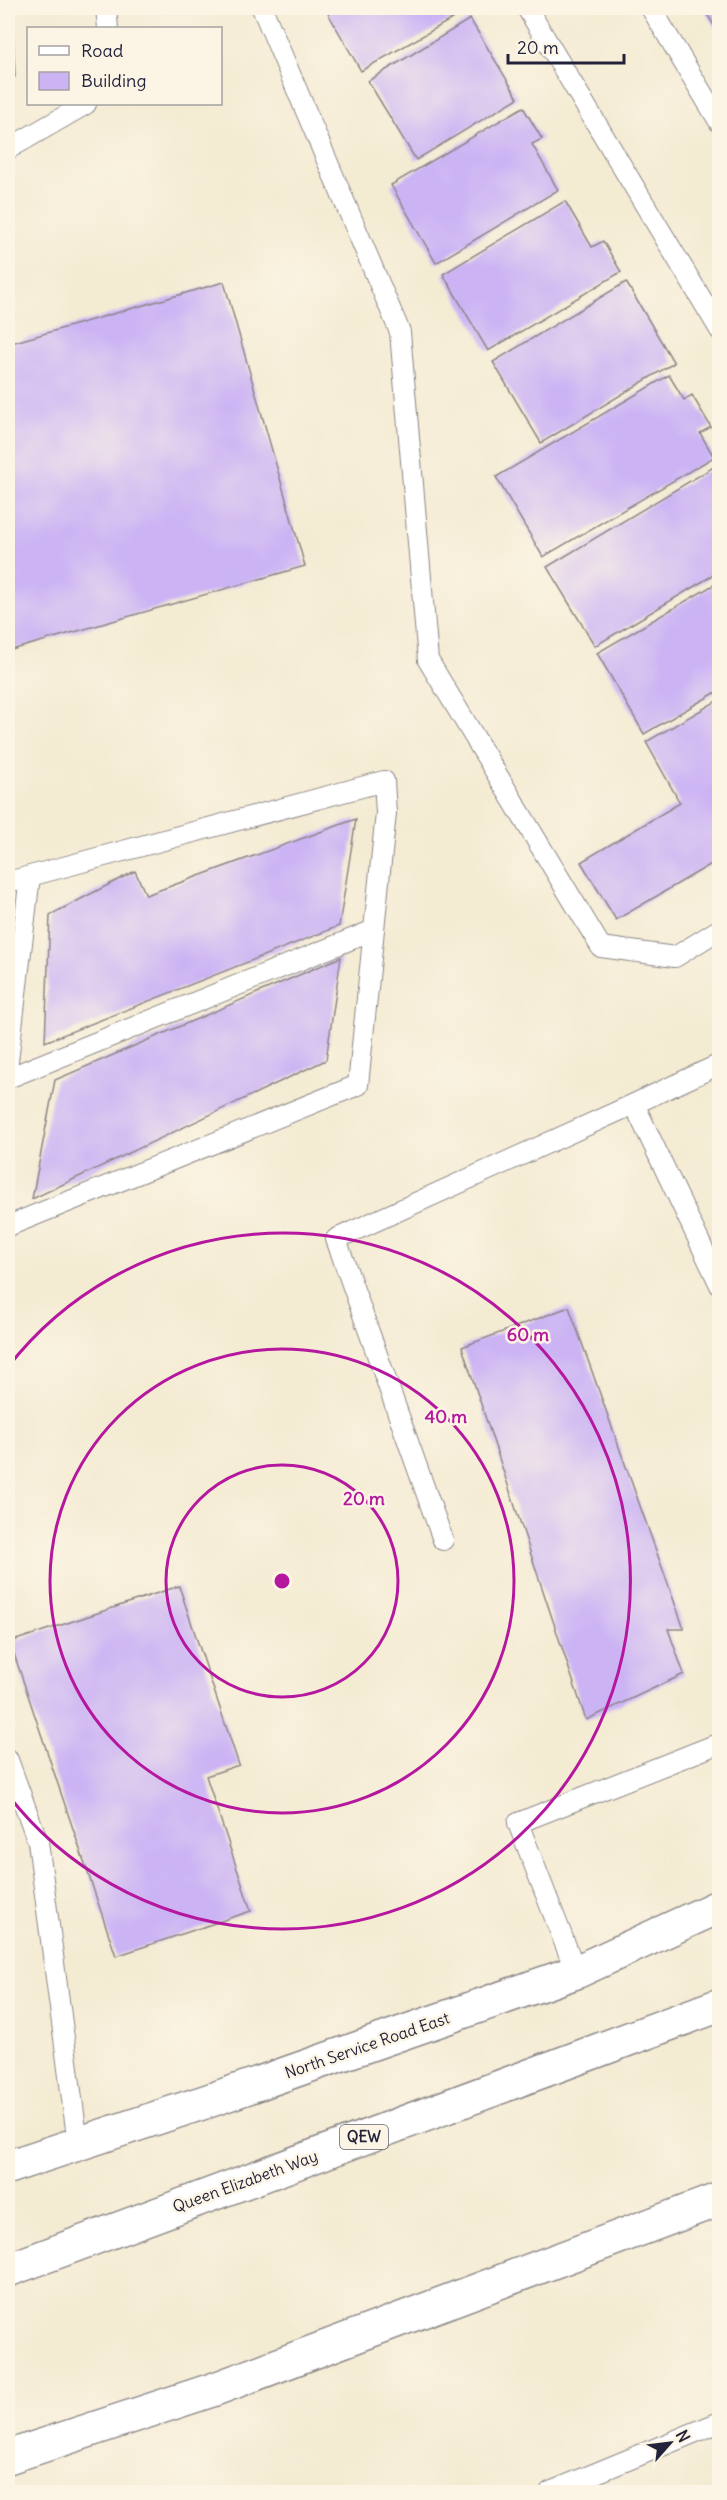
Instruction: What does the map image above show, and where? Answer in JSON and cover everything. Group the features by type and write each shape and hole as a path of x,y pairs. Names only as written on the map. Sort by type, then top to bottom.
{"main road":[{"name":"North Service Road East","path":"8,2167 211,2100 576,1971 720,1906"},
{"name":"Queen Elizabeth Way","path":"8,2270 720,2005"},
{"path":"8,2457 215,2389 720,2199"}],"lane":[{"path":"106,8 108,27"},
{"path":"262,8 400,332 428,660 601,947 675,957 720,929"},
{"path":"527,8 720,330"},
{"path":"651,8 720,123"},
{"path":"8,149 84,105"},
{"path":"8,882 384,781 386,813 358,1085 8,1226"},
{"path":"8,1061 9,1027 30,876"},
{"path":"8,1078 374,930"},
{"path":"443,1540 336,1239 720,1064"},
{"path":"634,1104 720,1285"},
{"path":"576,1971 518,1823 720,1743"},
{"path":"8,1760 38,1842 78,2144"},
{"path":"550,2493 720,2422"}],"building":[{"path":"8,8 12,8 15,77 8,77"},
{"path":"325,8 464,8 466,11 361,71"},
{"path":"703,8 720,8 720,35"},
{"path":"470,19 518,98 416,160 368,81"},
{"path":"523,107 542,139 532,144 558,190 436,263 391,185"},
{"path":"565,201 592,247 603,241 621,272 488,351 443,274"},
{"path":"224,282 305,566 8,651 8,344"},
{"path":"626,282 674,363 541,443 493,362"},
{"path":"669,375 684,400 692,395 711,427 700,433 714,457 543,557 496,477"},
{"path":"720,463 720,571 595,646 547,567"},
{"path":"720,581 720,690 644,734 597,653"},
{"path":"720,699 720,859 616,920 581,862 680,803 646,742"},
{"path":"356,819 339,926 45,1042 50,915 135,871 146,895"},
{"path":"341,957 326,1060 32,1199 55,1080"},
{"path":"569,1307 684,1629 668,1629 684,1674 586,1720 462,1347"},
{"path":"179,1586 239,1765 206,1776 251,1911 116,1956 10,1642"}]}
